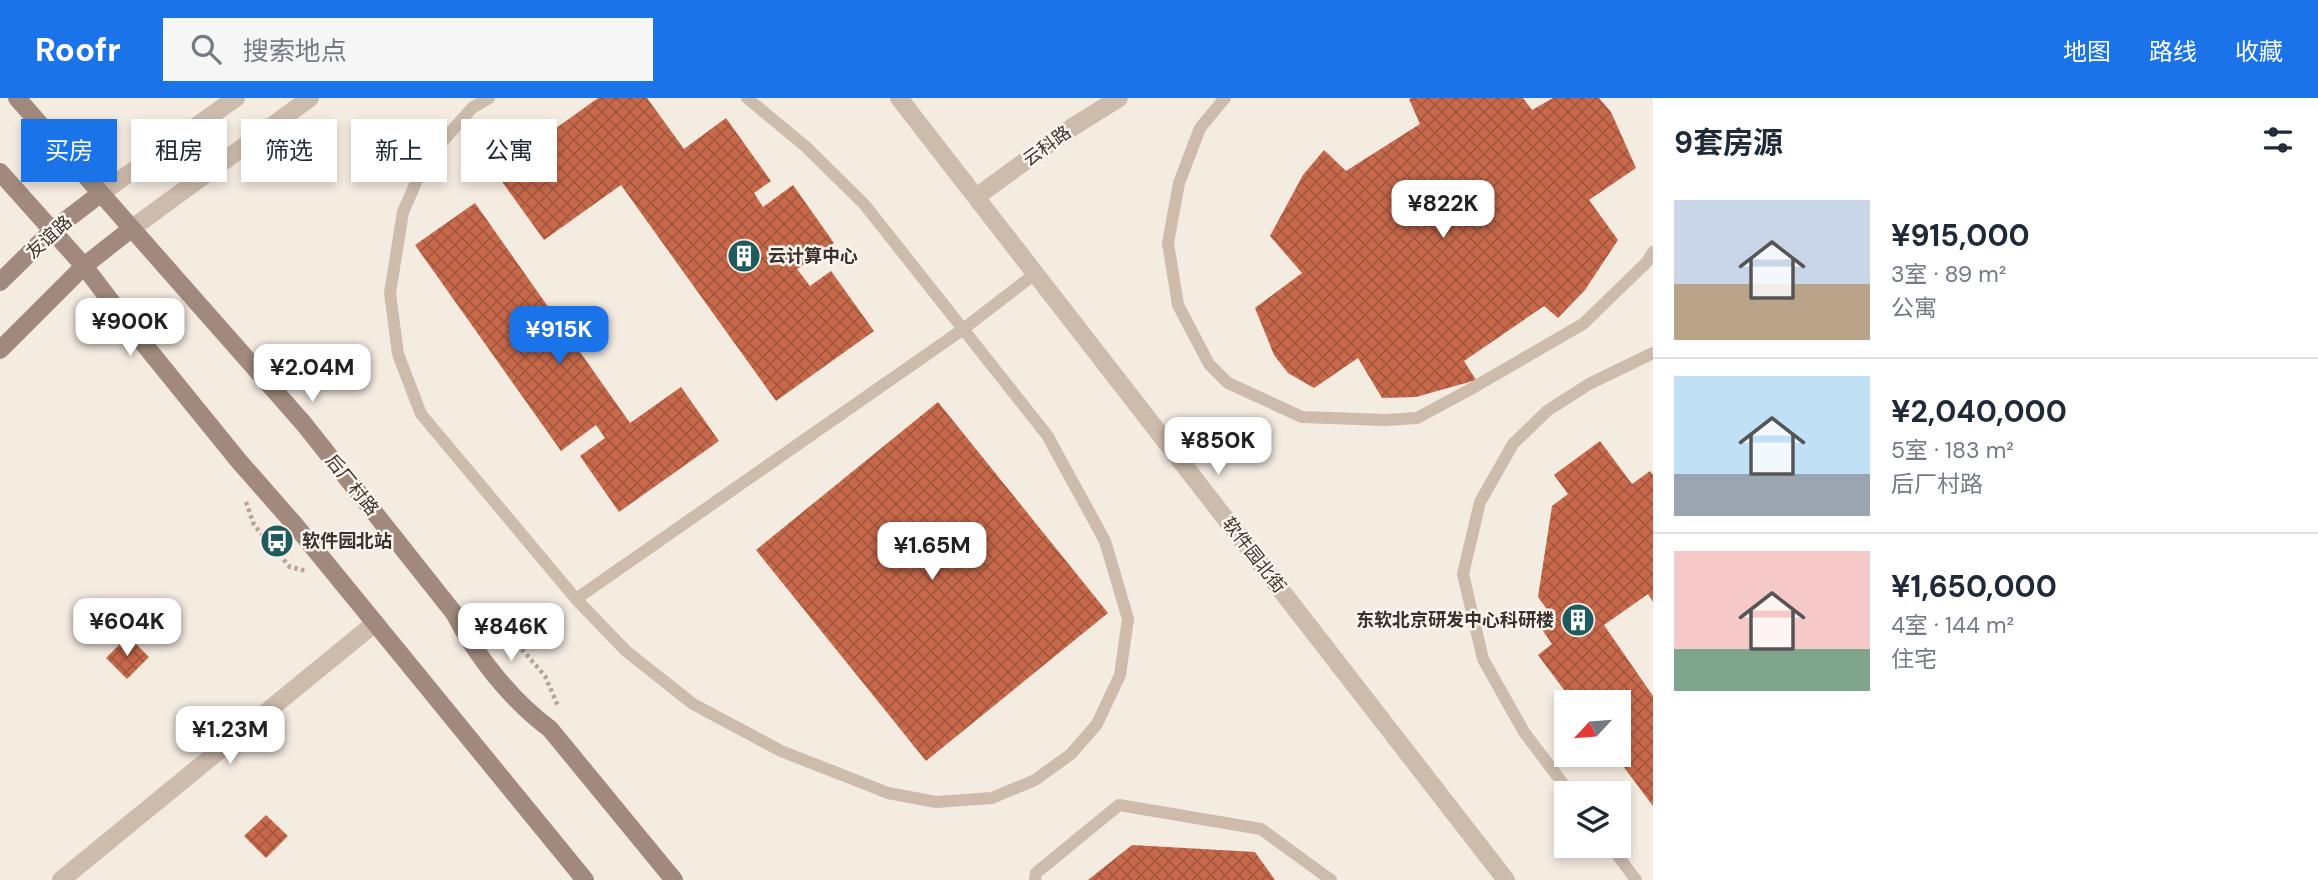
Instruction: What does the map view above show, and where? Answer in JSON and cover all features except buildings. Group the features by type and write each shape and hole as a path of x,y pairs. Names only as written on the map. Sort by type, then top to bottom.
{"main road":[{"name":"后厂村路","path":"17,98 303,424 454,613 467,640 528,713 550,729 674,880"},
{"path":"0,172 84,266 212,428 295,524 585,880"},
{"name":"友谊路","path":"0,282 53,230 100,194"},
{"path":"0,349 84,266 131,229"}],"street":[{"path":"100,194 236,98"},
{"path":"131,229 310,98"},
{"name":"软件园北街","path":"899,98 1506,880"},
{"name":"云科路","path":"976,197 1071,128 1119,98"},
{"path":"61,880 375,623"}],"lane":[{"path":"489,98 472,108 426,160 403,212 390,293 398,354 421,414 576,599 626,651 693,704 781,751 888,793 936,802 992,798 1035,780 1071,754 1097,724 1120,675 1128,619 1105,541 1047,435 864,204 805,146 747,98"},
{"path":"1225,98 1200,128 1179,183 1168,243 1178,304 1209,364 1227,383 1303,417 1385,420 1417,418 1583,324 1647,262 1653,252"},
{"path":"576,599 962,330 1036,274"},
{"path":"1561,781 1524,732 1483,659 1463,574 1480,502 1513,444 1547,411 1568,397 1653,353"},
{"path":"1035,880 1036,873 1119,805 1261,829 1331,880"},
{"path":"1619,858 1636,880"}],"path":[{"path":"454,613 480,614 507,632 545,676 559,710 550,729"}],"place":[{"name":"云计算中心","path":"744,256"},
{"name":"软件园北站","path":"277,541"},
{"name":"东软北京研发中心科研楼","path":"1578,620"}]}
